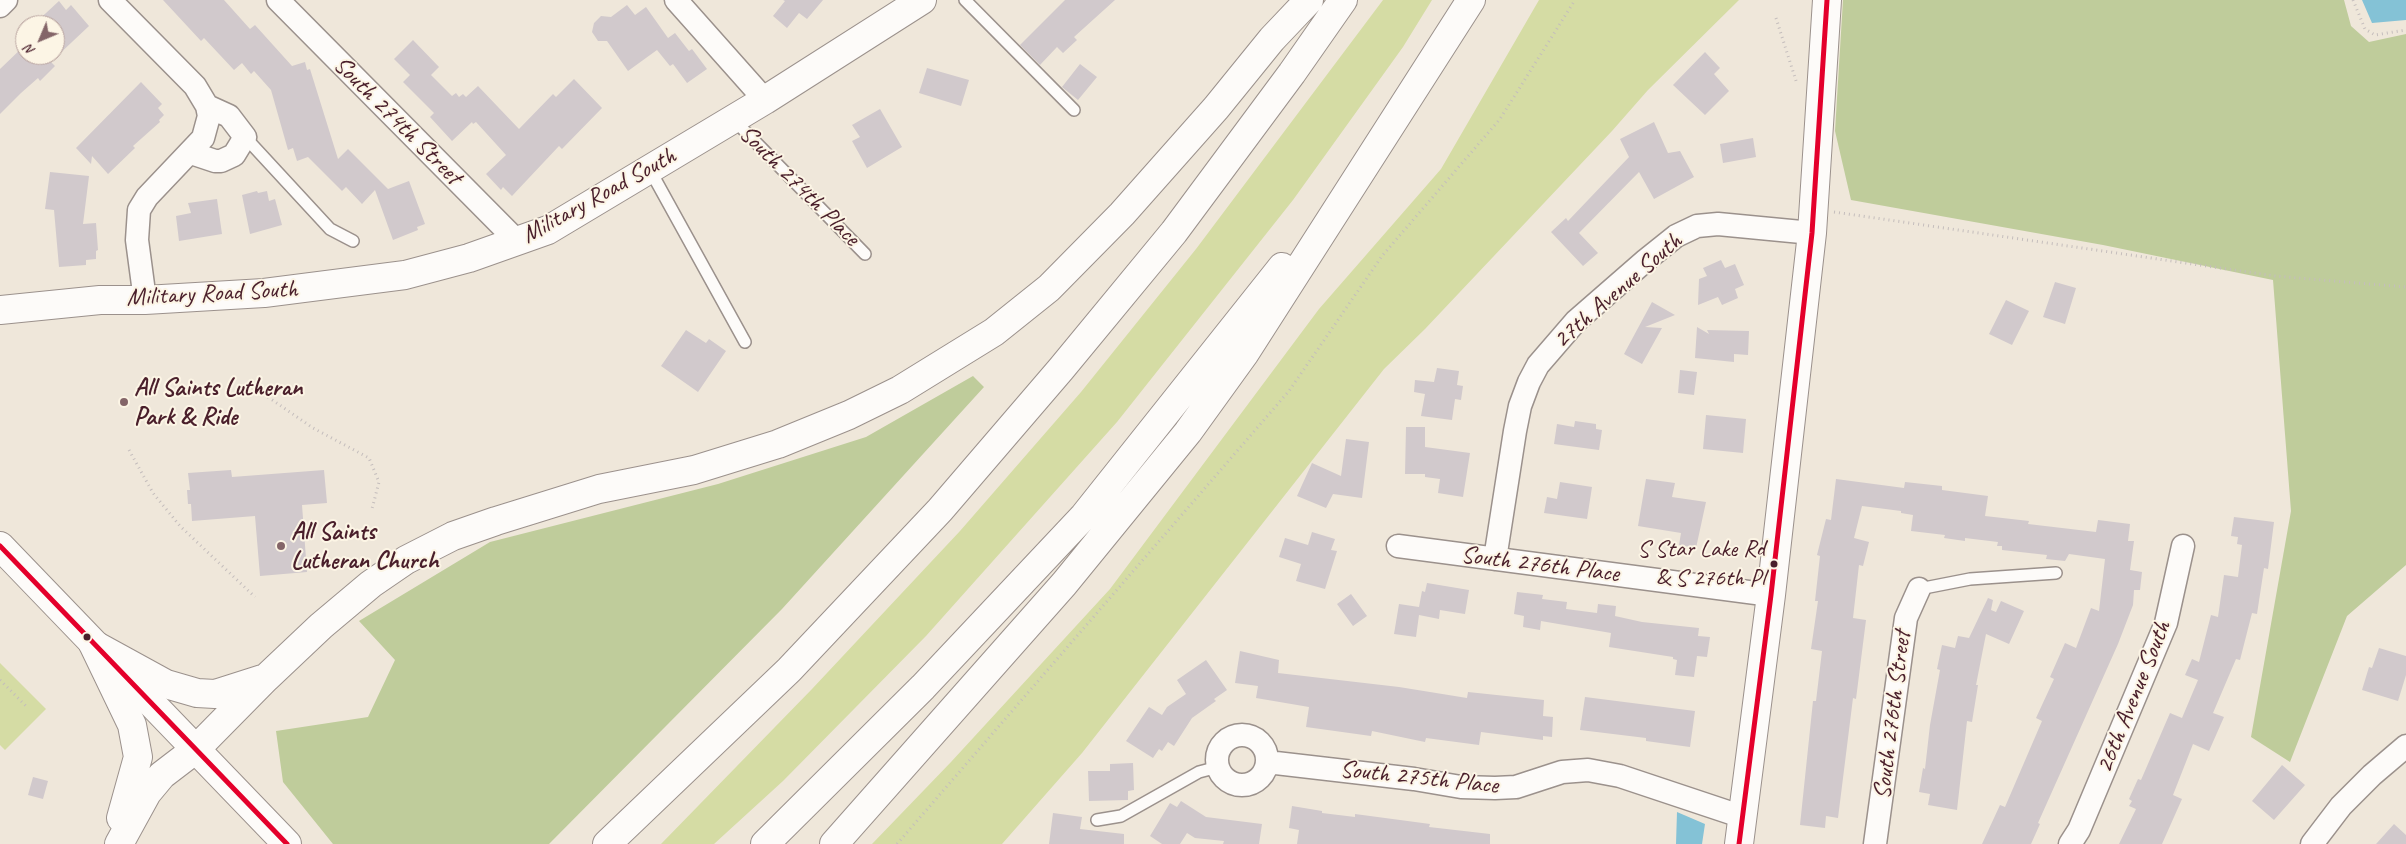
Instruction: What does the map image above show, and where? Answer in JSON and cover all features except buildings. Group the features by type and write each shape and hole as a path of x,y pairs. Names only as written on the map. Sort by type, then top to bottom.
{"main road":[{"name":"Military Road South","path":"0,310 100,300 145,300 264,293 438,268 548,230 765,100 922,0"},
{"path":"119,844 148,793 162,775 196,750 266,678 321,626 371,584 406,560 452,536 599,489 694,470 778,444 849,415 900,390 994,332 1049,288 1122,214 1216,108 1272,39 1308,0"},
{"path":"607,844 789,670 940,510 1061,369 1174,232 1292,73 1342,0"},
{"path":"834,844 1064,584 1188,432 1245,353 1471,0"},
{"path":"1739,844 1771,595 1813,221 1827,0"},
{"path":"764,844 923,687 1084,516 1374,150"},
{"path":"0,546 287,844"},
{"path":"93,644 166,684 197,693 215,694 266,678"},
{"path":"93,644 132,724 139,761 113,844"}],"street":[{"path":"0,6 6,0"},
{"path":"110,0 196,86 207,106 209,116 207,132 191,153 146,197 139,210 137,240 145,300"},
{"name":"South 274th Street","path":"278,0 517,241"},
{"path":"676,0 765,100"},
{"path":"191,153 214,161 221,161 234,155 245,137 229,116 207,106"},
{"name":"27th Avenue South","path":"1495,559 1514,431 1520,406 1538,365 1576,321 1676,236 1697,226 1813,221"},
{"name":"South 276th Place","path":"1398,546 1771,595"},
{"name":"26th Avenue South","path":"2070,844 2079,830 2166,623 2183,546"},
{"name":"South 276th Street","path":"1875,844 1906,618 1919,589"},
{"path":"1244,735 1254,738 1261,744 1266,753 1267,762 1264,772 1257,779 1249,784 1239,785 1230,782 1222,775 1218,767 1217,757 1220,748 1226,740 1244,735"},
{"path":"2312,844 2341,806 2372,775 2406,746"},
{"name":"South 275th Place","path":"1267,762 1414,779 1461,787 1495,788 1516,787 1562,772 1588,770 1620,776 1743,817"}],"lane":[{"path":"965,0 1074,110"},
{"name":"South 274th Place","path":"733,119 865,254"},
{"path":"245,137 330,229 353,241"},
{"path":"650,170 745,342"},
{"path":"1919,589 1970,579 2056,573"},
{"path":"1097,820 1121,816 1199,772 1218,767"}],"path":[{"path":"897,844 1288,391 1382,256 1500,119 1575,0"},
{"path":"2353,0 2365,29 2375,35 2406,30"},
{"path":"1776,18 1801,96 1820,109"},
{"path":"1813,221 2275,276 2406,287"},
{"path":"268,398 313,428 369,458 379,482 372,509"},
{"path":"130,450 153,493 180,526 254,597"},
{"path":"0,680 28,708"}],"green space":[{"path":"1383,0 1432,0 1403,47 1293,200 1117,422 926,636 783,781 714,844 661,844 812,689 960,531 1081,392 1196,249"},
{"path":"1539,0 1739,0 1648,90 1612,131 1425,329 1384,369 1082,753 1002,844 872,844 951,762 1110,589 1319,309 1441,169"},
{"path":"1843,0 2344,0 2351,26 2369,42 2406,34 2406,565 2347,616 2290,762 2251,737 2291,511 2273,280 2103,245 1851,200 1835,131"},
{"path":"973,376 984,387 782,609 549,844 333,844 283,782 276,731 368,717 395,660 359,621 490,542 718,484 866,437"},
{"path":"0,663 46,709 5,750 0,745"}],"water":[{"path":"2362,0 2406,0 2406,20 2372,23"},
{"path":"1677,812 1705,824 1702,844 1676,844"}],"transit line":[{"path":"1739,844 1771,595 1812,233 1827,0"},
{"path":"0,546 287,844"}],"place":[{"name":"All Saints Lutheran Park & Ride","path":"124,402"},
{"name":"All Saints Lutheran Church","path":"281,546"},
{"name":"S Star Lake Rd & S 276th Pl","path":"1774,564"}]}
